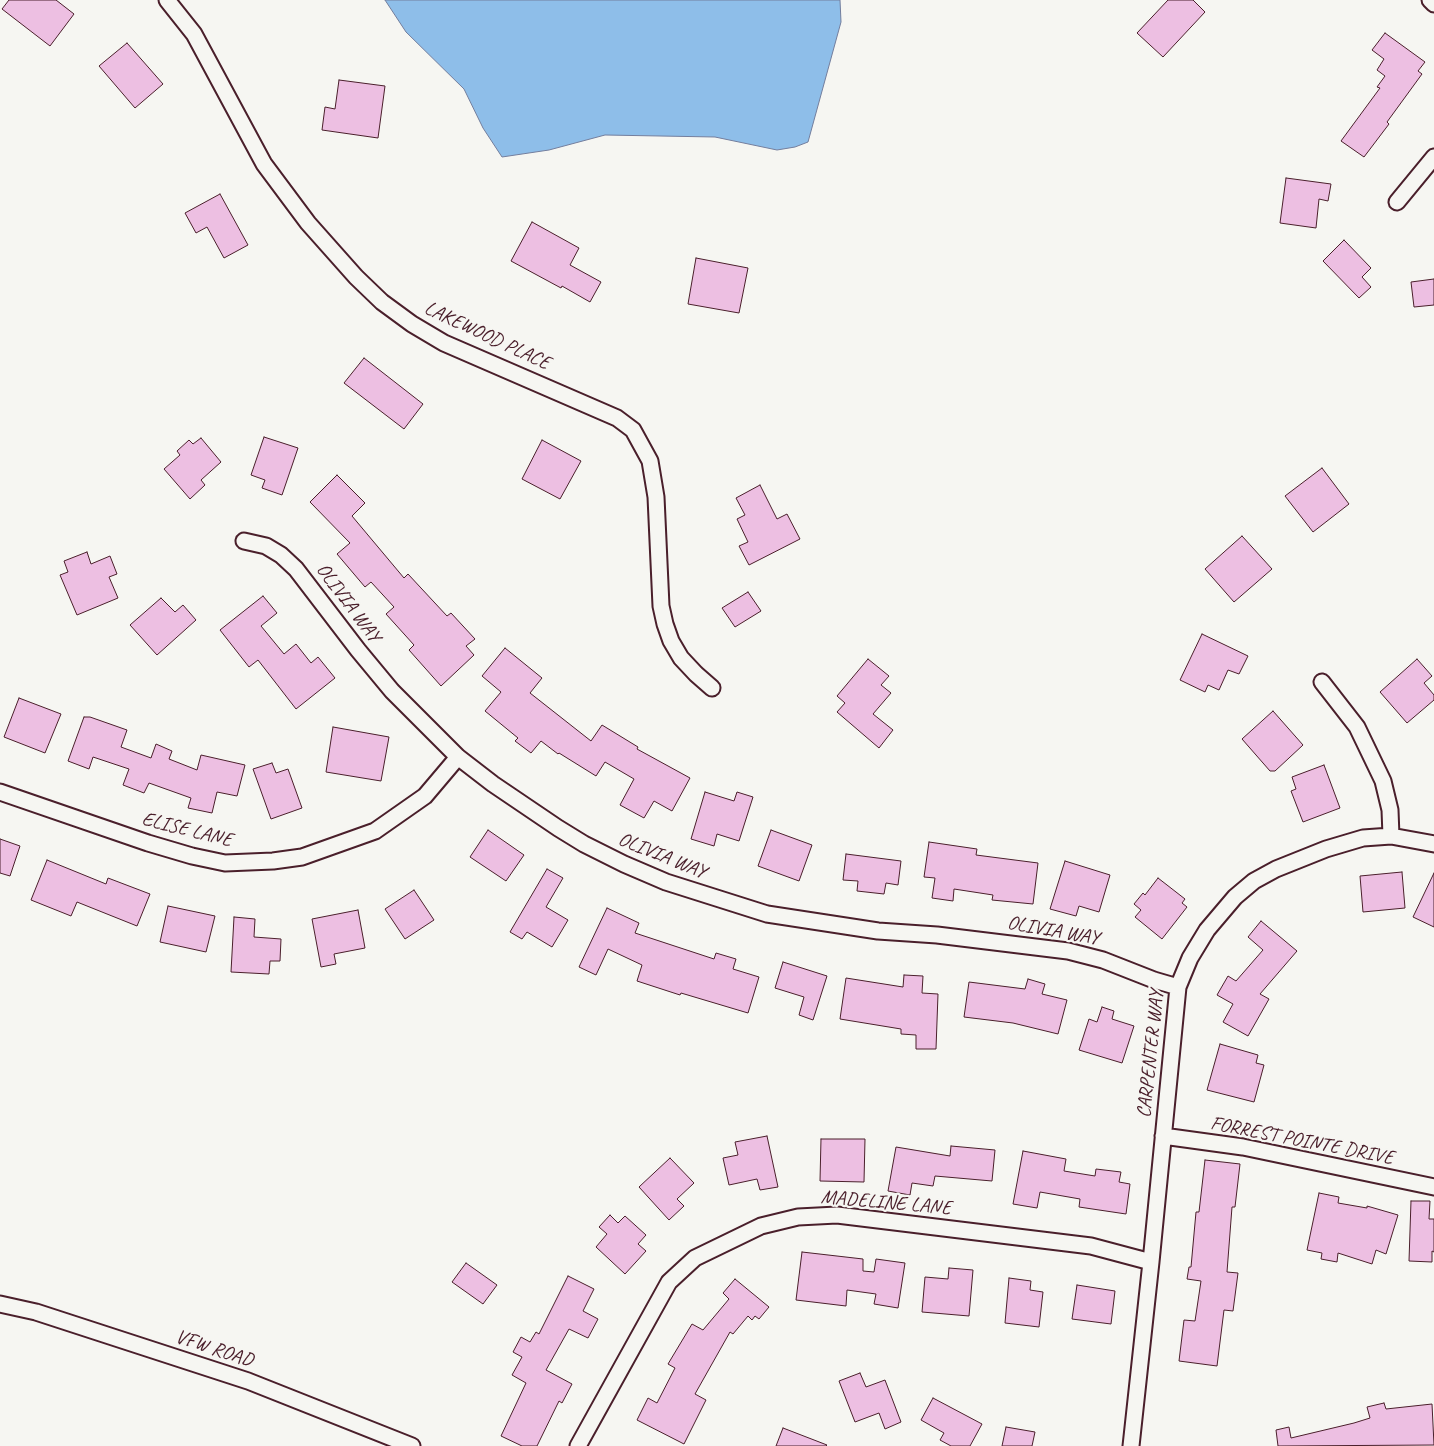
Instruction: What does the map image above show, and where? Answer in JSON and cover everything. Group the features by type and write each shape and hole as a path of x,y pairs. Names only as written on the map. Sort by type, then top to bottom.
{"street":[{"name":"LAKEWOOD PLACE","path":"167,0 194,34 264,164 308,223 356,277 382,302 412,324 444,342 617,418 632,430 650,461 656,497 661,606 665,624 671,641 681,658 712,688"},
{"path":"1430,0 1434,4"},
{"path":"1397,202 1434,157"},
{"name":"OLIVIA WAY","path":"244,541 266,546 281,555 296,568 358,650 392,691 458,758 500,789 584,844 645,873 708,896 767,914 878,931 944,936 1068,951 1103,960 1154,980 1178,987"},
{"path":"1322,682 1357,728 1384,781 1390,810 1392,836"},
{"name":"ELISE LANE","path":"0,792 133,838 192,856 225,863 273,861 302,857 326,850 375,831 425,796 458,758"},
{"name":"CARPENTER WAY","path":"1131,1446 1178,987 1190,958 1207,930 1235,897 1254,881 1276,869 1326,849 1364,838 1392,836 1434,844"},
{"name":"FORREST POINTE DRIVE","path":"1162,1136 1243,1147 1434,1187"},
{"name":"MADELINE LANE","path":"578,1446 669,1282 695,1258 761,1226 798,1217 836,1215 1091,1246 1151,1262"},
{"name":"VFW ROAD","path":"0,1304 36,1312 248,1380 412,1446"}],"water":[{"path":"385,0 840,0 841,22 808,142 795,147 777,150 715,137 605,135 549,150 502,157 483,128 464,89 406,32"}],"building":[{"path":"9,0 56,0 74,14 50,46 2,9"},
{"path":"1168,0 1193,0 1205,12 1163,57 1137,33"},
{"path":"1385,33 1425,62 1418,71 1422,74 1387,122 1389,124 1364,157 1341,141 1380,88 1377,87 1385,76 1377,70 1384,59 1372,50"},
{"path":"127,43 163,84 135,108 99,66"},
{"path":"339,80 385,86 378,138 322,130 325,107 335,109"},
{"path":"1286,178 1331,184 1328,201 1319,199 1316,228 1280,223"},
{"path":"220,194 248,245 224,258 207,227 196,233 185,213"},
{"path":"532,222 579,248 570,265 601,282 590,302 511,261"},
{"path":"1344,240 1371,268 1362,277 1371,287 1359,298 1323,261"},
{"path":"696,258 748,268 739,313 688,304"},
{"path":"1434,279 1434,305 1414,307 1411,282"},
{"path":"364,358 423,404 404,429 344,383"},
{"path":"264,437 298,448 282,495 262,488 265,480 251,475"},
{"path":"201,438 221,462 201,480 205,485 190,499 164,469 180,455 177,451 189,440 193,444"},
{"path":"542,440 581,461 560,499 522,479"},
{"path":"1322,468 1349,504 1313,532 1285,496"},
{"path":"337,475 365,503 352,516 404,578 408,574 447,616 451,613 475,639 466,646 474,655 441,686 409,650 414,645 386,614 394,607 371,582 365,587 337,554 350,543 310,502"},
{"path":"760,485 777,519 787,514 800,539 749,565 739,546 748,542 737,519 745,515 736,498"},
{"path":"1242,536 1272,569 1234,602 1205,569"},
{"path":"87,552 91,564 110,556 117,574 109,577 118,598 77,615 60,575 68,572 64,561"},
{"path":"748,592 761,611 735,627 722,608"},
{"path":"263,596 277,613 261,626 284,654 296,644 311,663 318,657 335,678 296,709 258,660 249,667 220,630"},
{"path":"161,598 175,612 183,605 196,620 157,655 130,625"},
{"path":"1202,634 1248,656 1239,674 1228,670 1219,690 1208,685 1205,692 1180,680"},
{"path":"505,648 542,678 530,693 591,741 602,725 638,747 637,749 690,778 672,811 654,801 644,818 620,805 634,779 605,762 596,776 558,754 541,741 531,753 515,741 518,738 485,711 501,692 482,676"},
{"path":"868,659 889,676 881,685 891,693 873,714 893,730 879,748 837,712 845,703 837,696"},
{"path":"1417,659 1432,676 1424,683 1434,695 1434,700 1407,723 1380,692"},
{"path":"19,698 61,714 45,753 4,737"},
{"path":"1273,711 1303,745 1275,771 1270,771 1242,739"},
{"path":"84,717 90,717 127,730 121,747 151,758 156,744 172,751 169,759 197,770 201,755 245,765 237,796 217,792 212,813 188,808 191,798 149,783 144,793 123,785 129,769 93,757 89,769 68,761"},
{"path":"333,727 389,737 381,781 326,772"},
{"path":"272,763 276,773 288,769 302,808 271,819 253,769"},
{"path":"1324,765 1340,808 1303,822 1291,791 1296,789 1292,777"},
{"path":"705,792 734,801 737,792 753,797 739,841 717,834 714,846 691,839"},
{"path":"488,830 524,855 506,881 470,857"},
{"path":"771,830 812,845 799,881 758,866"},
{"path":"0,839 20,846 10,876 0,873"},
{"path":"929,842 977,849 976,855 1038,863 1033,904 992,900 993,895 954,889 953,901 932,898 935,878 924,877"},
{"path":"846,854 901,861 898,885 886,883 884,894 857,891 858,881 843,880"},
{"path":"47,860 106,884 108,878 150,894 137,926 77,902 71,916 31,900"},
{"path":"1065,861 1110,875 1099,912 1079,906 1076,916 1050,909"},
{"path":"547,869 563,878 546,907 568,920 552,947 527,932 522,939 510,932"},
{"path":"1402,872 1405,908 1363,912 1360,876"},
{"path":"1434,873 1434,927 1413,917"},
{"path":"1158,878 1185,899 1182,903 1187,907 1162,939 1135,917 1141,910 1134,904 1143,893 1145,895"},
{"path":"414,890 434,920 405,939 385,909"},
{"path":"168,906 215,916 206,952 160,942"},
{"path":"607,908 639,923 635,933 714,959 716,953 736,959 733,969 759,977 748,1013 681,993 680,995 637,981 642,965 608,949 596,975 579,967"},
{"path":"358,910 365,948 334,954 336,964 321,967 312,919"},
{"path":"234,917 255,919 254,937 281,939 280,961 270,961 269,974 231,972"},
{"path":"1261,921 1297,951 1260,994 1269,999 1248,1036 1223,1022 1233,1004 1217,995 1228,976 1236,981 1263,950 1248,937"},
{"path":"783,962 827,976 813,1020 799,1015 804,997 775,988"},
{"path":"904,975 923,976 922,993 938,994 936,1049 916,1049 916,1035 901,1034 901,1029 840,1019 846,978 903,987"},
{"path":"1028,979 1045,984 1042,994 1067,1000 1058,1034 1013,1023 964,1017 969,982 1025,989"},
{"path":"1102,1007 1114,1011 1112,1019 1134,1026 1122,1063 1079,1050 1089,1019 1097,1022"},
{"path":"1220,1044 1258,1055 1256,1063 1264,1065 1254,1102 1207,1090"},
{"path":"767,1136 778,1187 760,1190 757,1179 729,1185 723,1158 738,1155 735,1142"},
{"path":"821,1139 865,1139 864,1182 820,1181"},
{"path":"951,1146 995,1150 992,1181 935,1176 933,1186 912,1183 910,1195 888,1191 896,1147 950,1156"},
{"path":"1023,1151 1066,1159 1064,1171 1095,1176 1096,1169 1121,1172 1119,1182 1130,1184 1126,1214 1079,1207 1080,1199 1040,1192 1037,1208 1013,1204"},
{"path":"670,1158 694,1183 677,1199 684,1206 669,1220 639,1187"},
{"path":"1205,1160 1240,1164 1235,1207 1232,1207 1227,1272 1238,1273 1233,1311 1224,1310 1217,1366 1179,1361 1184,1320 1195,1321 1201,1281 1187,1279 1189,1267 1191,1267 1196,1212 1199,1212"},
{"path":"1319,1193 1339,1197 1338,1203 1367,1208 1367,1206 1398,1215 1386,1254 1376,1250 1372,1264 1338,1253 1337,1262 1321,1259 1322,1253 1307,1250"},
{"path":"1411,1201 1430,1201 1429,1219 1434,1219 1434,1252 1432,1251 1432,1262 1409,1261"},
{"path":"610,1215 618,1223 625,1216 646,1235 638,1244 646,1251 625,1274 596,1247 607,1234 599,1227"},
{"path":"802,1252 863,1259 863,1271 874,1272 876,1259 905,1263 898,1308 874,1304 876,1294 847,1290 846,1306 796,1300"},
{"path":"466,1263 497,1285 483,1304 452,1282"},
{"path":"949,1268 973,1270 969,1316 922,1312 925,1277 948,1279"},
{"path":"568,1276 594,1289 583,1311 598,1319 588,1338 569,1329 546,1370 572,1384 562,1403 559,1401 537,1446 522,1446 501,1436 526,1383 512,1375 522,1357 513,1352 521,1337 530,1342 536,1332 539,1334"},
{"path":"1009,1278 1031,1281 1030,1290 1043,1292 1039,1327 1005,1323"},
{"path":"735,1279 769,1307 759,1319 755,1316 752,1320 748,1316 733,1334 730,1332 695,1394 706,1400 684,1444 637,1420 648,1398 657,1403 675,1368 668,1364 692,1324 703,1330 729,1299 723,1293"},
{"path":"1077,1285 1115,1291 1111,1324 1072,1319"},
{"path":"860,1373 866,1387 885,1380 901,1422 885,1429 879,1413 855,1422 839,1381"},
{"path":"933,1398 982,1424 970,1446 951,1446 940,1440 944,1433 921,1420"},
{"path":"1384,1403 1386,1409 1432,1404 1434,1445 1278,1446 1276,1430 1289,1427 1291,1438 1354,1423 1370,1418 1367,1407"},
{"path":"1006,1427 1035,1432 1032,1446 1002,1446"},
{"path":"783,1428 827,1445 776,1446"}]}
